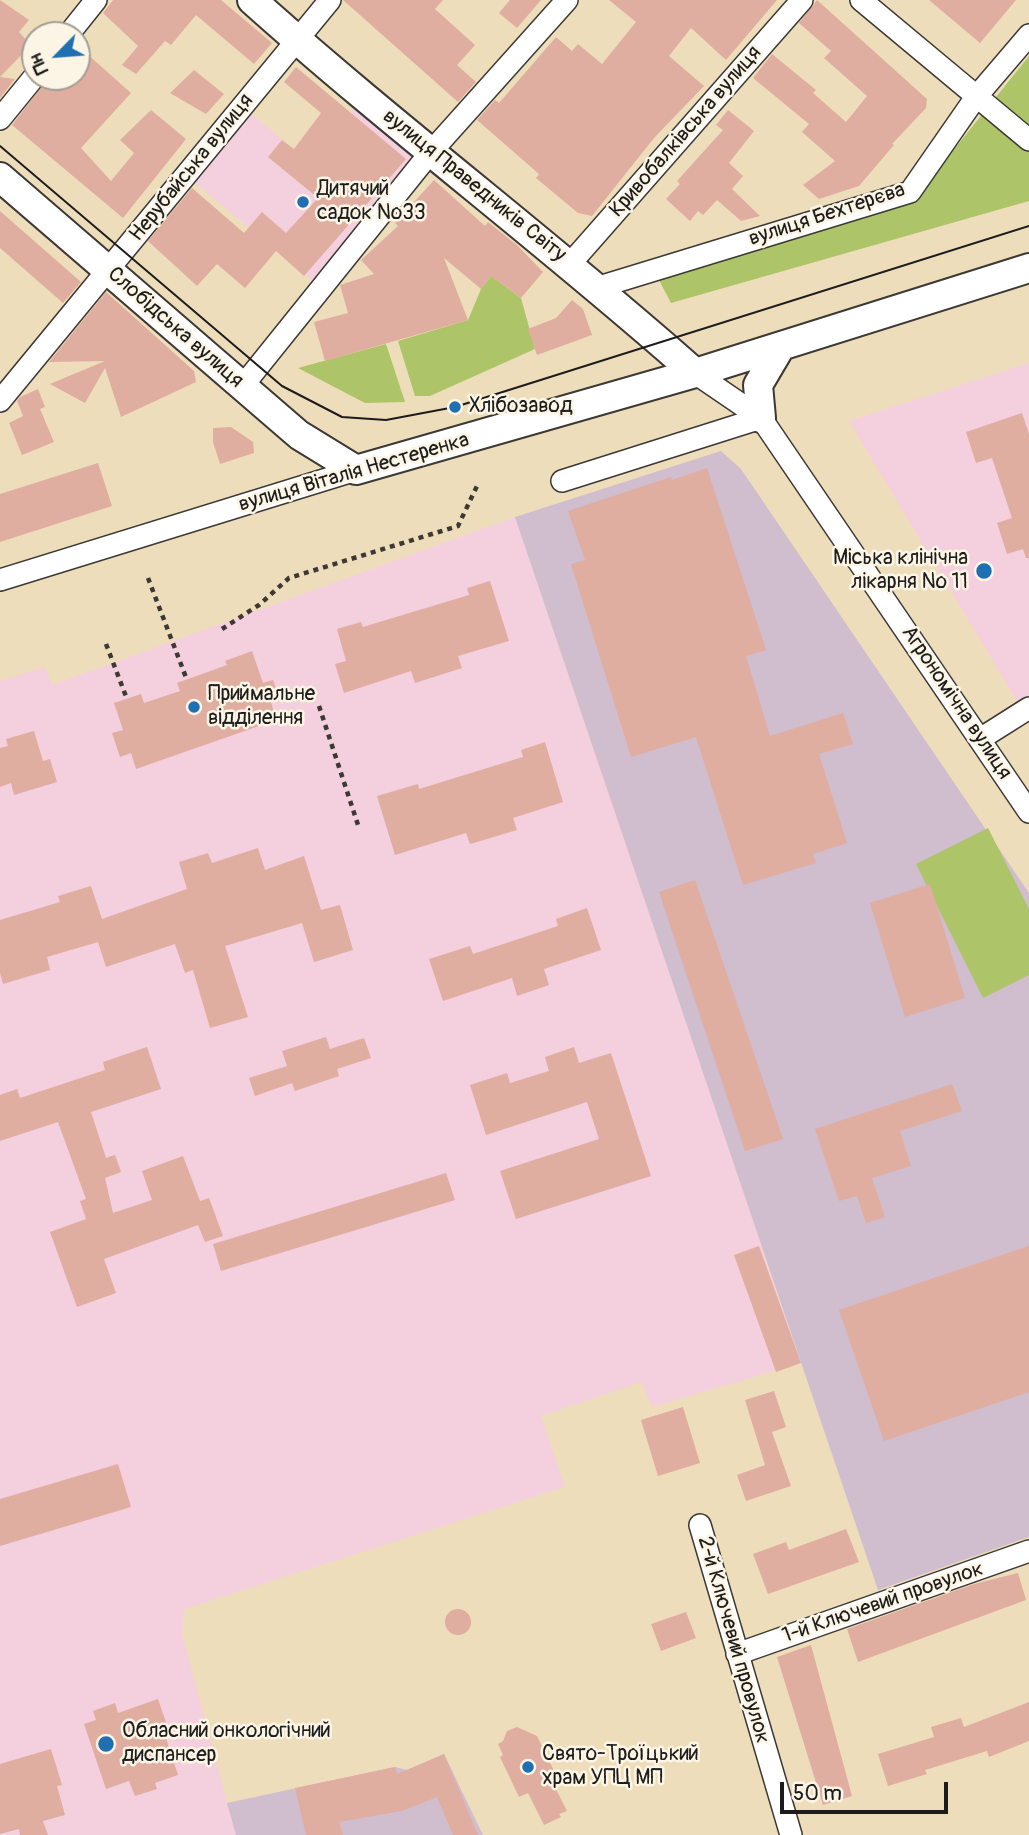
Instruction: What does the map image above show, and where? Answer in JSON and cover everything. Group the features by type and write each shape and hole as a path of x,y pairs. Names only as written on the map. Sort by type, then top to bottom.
{"main road":[{"name":"вулиця Праведників Світу","path":"252,0 430,153 599,287 695,373"},
{"name":"Слобідська вулиця","path":"0,177 299,435 356,470"},
{"name":"вулиця Віталія Нестеренка","path":"356,470 695,373 1029,268"},
{"path":"761,418 758,385 781,346"}],"street":[{"path":"79,21 96,0"},
{"name":"Нерубайська вулиця","path":"0,401 330,0"},
{"path":"241,387 430,153 567,0"},
{"name":"Кривобалківська вулиця","path":"570,264 802,0"},
{"path":"861,0 1029,140"},
{"name":"вулиця Бехтерєва","path":"599,287 910,192 976,97 1029,34"},
{"path":"0,120 23,91"},
{"name":"Агрономічна вулиця","path":"695,373 761,418 1029,811"},
{"path":"562,481 761,418"},
{"name":"вулиця Віталія Нестеренка","path":"0,580 356,470"},
{"path":"980,739 1029,708"},
{"name":"2-й Ключевий провулок","path":"699,1525 791,1835"},
{"name":"1-й Ключевий провулок","path":"737,1654 1029,1552"}],"path":[{"path":"222,629 259,605 289,578 458,526 477,486"},
{"path":"148,578 187,680"},
{"path":"106,644 127,699"},
{"path":"319,706 359,828"}],"shaded area":[{"name":"Дитячий садок №33","path":"362,99 425,155 319,286 188,177 244,107 308,162"},
{"name":"Міська клінічна лікарня № 11","path":"1029,363 1029,721 849,421"},
{"path":"721,451 741,469 1029,893 1029,1537 878,1590 515,517"},
{"path":"515,517 801,1363 652,1407 641,1382 541,1416 565,1487 184,1609 182,1634 236,1835 0,1835 0,681 45,667 52,685"},
{"path":"444,1754 483,1835 236,1835 227,1803 395,1767 408,1770"}],"green space":[{"path":"1029,56 1029,201 671,303 658,278 915,198"},
{"path":"491,276 521,298 535,349 430,396 415,396 398,341 468,320 481,289"},
{"path":"386,344 405,402 365,403 298,368"},
{"path":"988,828 1029,909 1029,975 983,998 916,864"}],"building":[{"path":"0,0 29,20 21,21 21,55 0,77"},
{"path":"113,0 221,0 272,43 254,64 196,15 171,45 165,41 136,74 122,65 138,46 103,13"},
{"path":"343,0 443,0 435,9 475,45 457,65 476,82 458,102"},
{"path":"510,0 541,0 517,28 499,13"},
{"path":"609,0 777,0 726,60 691,28 669,56 704,86 654,138 592,216 578,213 536,178 539,174 477,120 495,100 499,103 556,37 572,51 578,44 602,64 636,22"},
{"path":"817,0 927,99 926,108 892,144 894,145 859,186 819,199 803,185 835,161 802,132 809,124 753,78 772,54 816,90 813,93 846,122 867,96 824,58 831,51 799,23"},
{"path":"929,0 1016,0 980,43"},
{"path":"91,57 131,93 81,148 111,181 134,153 120,140 151,110 186,139 123,218 12,125 38,91 91,91"},
{"path":"296,67 406,159 304,276 276,251 245,288 217,264 197,286 148,241 192,188 244,233 262,212 286,233 318,198 268,157 282,140 294,149 321,113 284,82"},
{"path":"194,70 224,94 206,114 170,93"},
{"path":"0,77 15,79 0,98"},
{"path":"728,110 754,131 729,163 743,176 732,189 760,216 741,221 717,200 703,215 698,211 690,221 666,199 680,184 677,181 723,130 716,125"},
{"path":"434,180 485,226 488,222 517,245 543,272 521,298 491,276 481,289 444,258 468,320 325,361 314,322 348,313 340,285 374,274 361,260 398,226 395,223"},
{"path":"0,211 81,282 63,303 0,248"},
{"path":"106,292 194,371 196,382 121,417 105,368 85,403 50,384 105,361 49,362"},
{"path":"572,300 583,309 592,335 537,355 528,329 556,318"},
{"path":"38,389 45,407 40,409 54,442 22,455 9,423 23,416 17,401 20,397"},
{"path":"1022,413 1029,434 1029,558 1026,558 1023,549 1007,554 997,523 1012,518 992,458 976,463 966,432"},
{"path":"231,427 253,442 254,453 220,464 213,442 213,428"},
{"path":"98,463 112,506 0,542 0,494"},
{"path":"707,468 766,650 746,656 770,736 843,713 853,744 819,754 847,843 813,854 816,863 743,885 696,737 631,757 571,564 585,560 568,511"},
{"path":"490,581 509,641 458,656 462,668 415,683 411,671 344,693 335,664 346,661 337,629 361,622 363,627 469,595 467,588"},
{"name":"Приймальне відділення","path":"252,651 263,683 273,680 280,699 271,702 276,720 136,769 131,753 120,757 112,733 123,730 114,703 141,694 144,703 180,691 177,683 227,665 225,661"},
{"path":"34,731 43,761 50,759 57,782 14,795 11,783 0,787 0,748 8,746 6,739"},
{"path":"545,742 563,802 513,818 517,830 470,844 466,833 395,855 377,796 418,784 419,789 523,757 521,750"},
{"path":"258,848 265,870 304,856 321,910 340,905 353,950 314,962 302,923 225,946 248,1017 210,1028 193,970 185,973 175,944 106,967 98,942 47,957 50,970 3,984 0,973 0,920 60,902 58,896 91,886 102,919 187,889 179,862 208,853 212,863"},
{"path":"695,880 783,1139 745,1151 659,892"},
{"path":"930,884 965,998 905,1017 870,903"},
{"path":"587,908 601,950 544,969 549,985 517,996 512,978 443,1001 429,959 470,946 473,954 558,926 556,919"},
{"path":"326,1037 330,1049 364,1038 371,1058 337,1069 339,1076 295,1091 292,1083 255,1096 249,1078 287,1066 282,1051"},
{"path":"147,1047 161,1089 91,1112 106,1158 115,1155 121,1172 105,1178 113,1213 152,1200 142,1171 183,1156 200,1201 209,1198 223,1236 205,1242 198,1225 104,1259 116,1293 77,1307 50,1232 86,1219 80,1201 86,1199 58,1122 0,1141 0,1095 17,1089 20,1098 105,1070 103,1062"},
{"path":"574,1047 579,1063 611,1053 651,1176 516,1219 500,1171 599,1139 587,1102 486,1135 470,1085 507,1073 510,1083 549,1071 545,1057"},
{"path":"952,1084 962,1111 900,1131 911,1166 872,1178 885,1217 866,1223 857,1196 839,1201 815,1129"},
{"path":"446,1173 455,1200 221,1271 213,1244"},
{"path":"759,1246 801,1363 776,1372 734,1255"},
{"path":"1029,1246 1029,1392 884,1441 839,1310"},
{"path":"774,1391 786,1427 772,1432 791,1486 746,1501 737,1475 765,1465 745,1400"},
{"path":"683,1407 700,1463 658,1476 641,1420"},
{"path":"118,1464 131,1507 0,1546 0,1499"},
{"path":"846,1529 859,1562 768,1594 753,1554 786,1542 789,1550"},
{"path":"1018,1573 1026,1600 858,1662 847,1629 974,1584"},
{"path":"458,1609 467,1613 471,1622 467,1631 458,1635 449,1631 445,1622 449,1613"},
{"path":"686,1612 696,1638 661,1651 651,1624"},
{"path":"811,1645 852,1796 823,1805 777,1657"},
{"path":"158,1699 170,1734 165,1735 178,1775 155,1783 157,1789 135,1796 129,1781 106,1789 84,1724 96,1720 93,1711 115,1703 118,1713"},
{"path":"1029,1702 1029,1741 989,1757 987,1751 925,1770 927,1774 888,1786 878,1754 934,1737 931,1727 961,1718 964,1727"},
{"name":"Свято-Троїцький храм УПЦ МП","path":"517,1727 537,1736 557,1777 551,1779 567,1811 544,1825 528,1793 519,1797 500,1757 503,1755 498,1744 503,1741 507,1731"},
{"path":"51,1749 62,1785 57,1786 65,1815 43,1821 48,1835 20,1835 19,1829 0,1834 0,1764"},
{"path":"444,1754 478,1835 453,1835 437,1797 402,1811 339,1822 343,1835 306,1835 295,1788 395,1767 397,1774"}],"tram line":[{"path":"0,146 282,386 342,417 386,420 455,407 1029,226"}],"place":[{"name":"Дитячий садок №33","path":"303,202"},
{"name":"Хлібозавод","path":"455,407"},
{"name":"Міська клінічна лікарня № 11","path":"984,571"},
{"name":"Приймальне відділення","path":"194,707"},
{"name":"Обласний онкологічний диспансер","path":"106,1744"},
{"name":"Свято-Троїцький храм УПЦ МП","path":"528,1767"}]}
